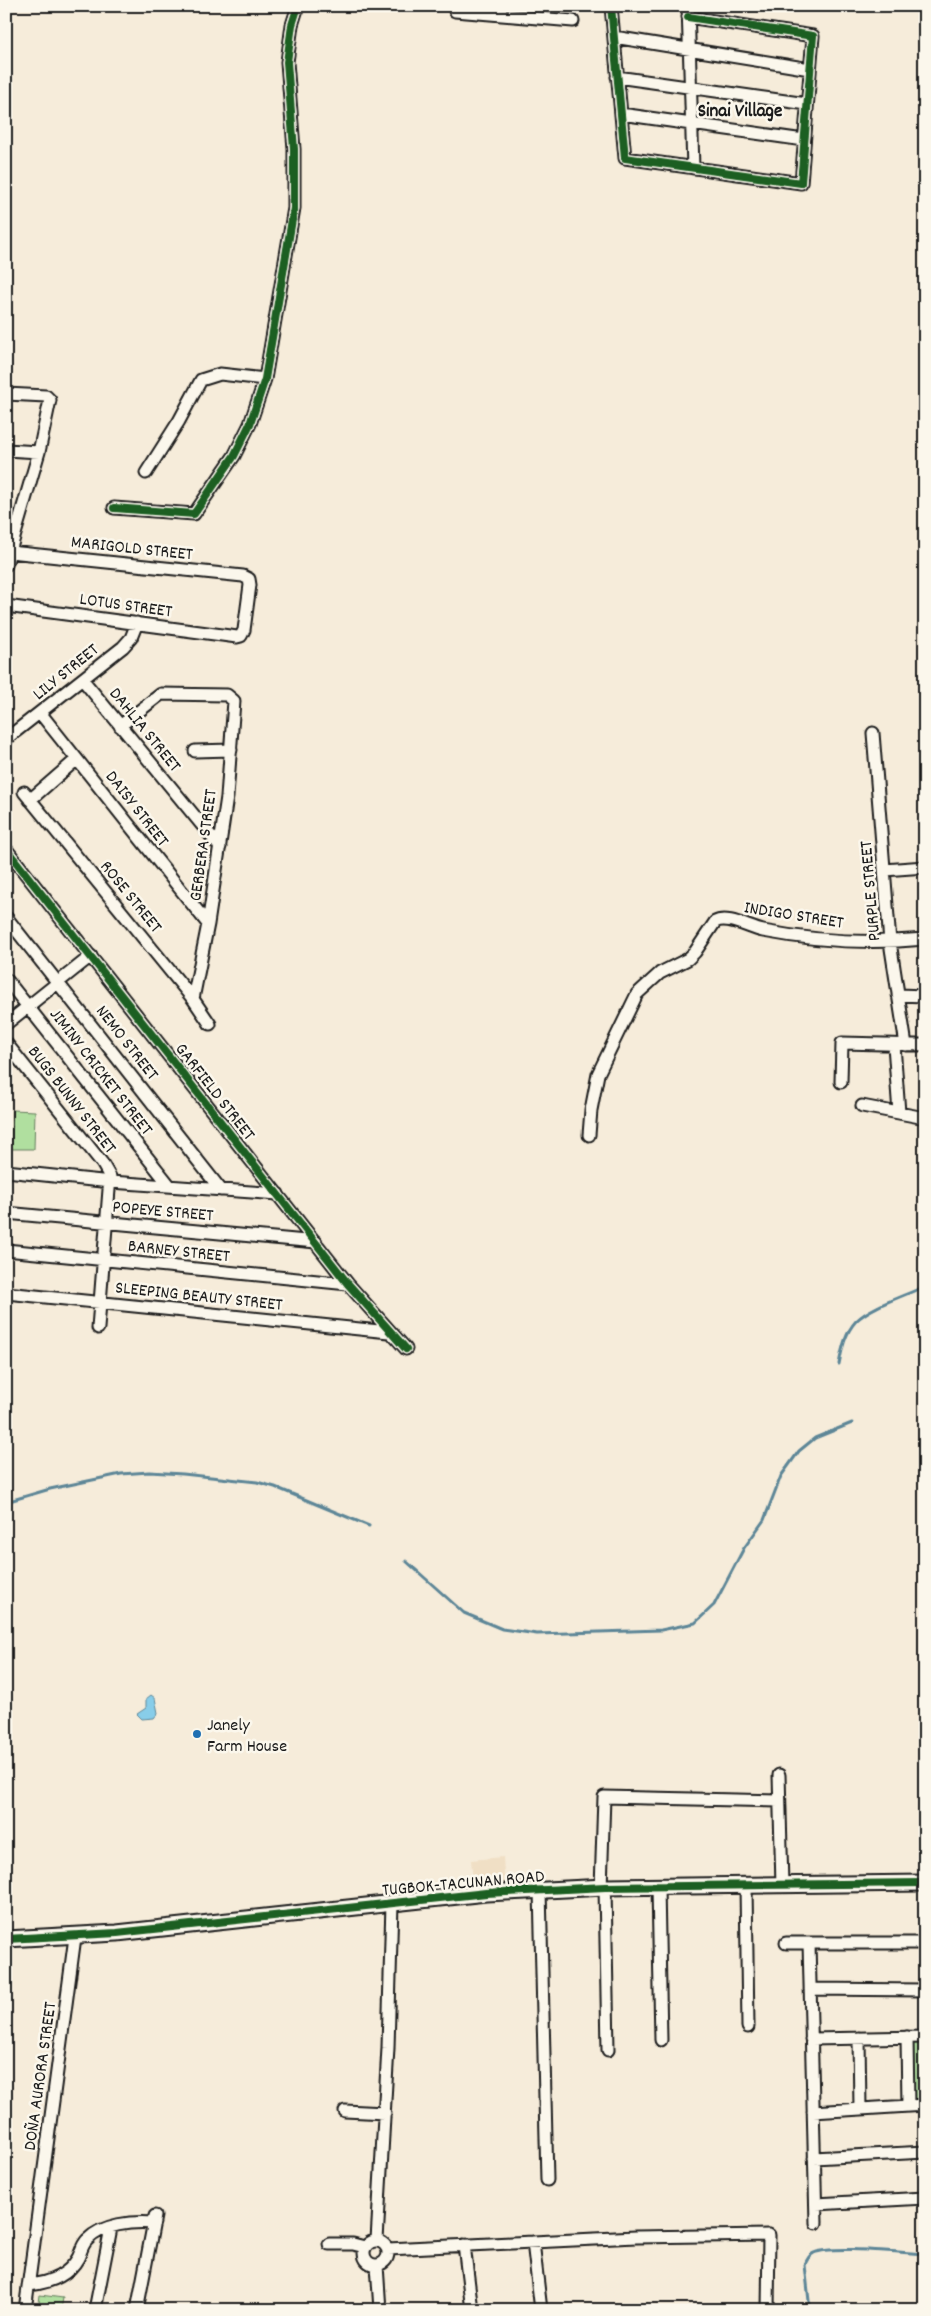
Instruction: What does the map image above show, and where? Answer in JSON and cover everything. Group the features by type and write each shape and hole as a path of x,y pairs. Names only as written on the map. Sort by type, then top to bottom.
{"street":[{"path":"114,508 186,516 197,512 234,456 250,424 265,379 294,208 294,149 287,62 292,25 298,6"},
{"path":"456,6 455,11 574,21"},
{"path":"611,6 625,158 693,168 801,183 812,36 688,12 693,168"},
{"path":"614,37 810,69"},
{"path":"618,77 807,104"},
{"path":"621,114 804,140"},
{"path":"146,473 179,421 201,380 220,374 265,379"},
{"path":"6,394 49,398 50,405 39,452 6,565"},
{"path":"6,450 39,452"},
{"name":"MARIGOLD STREET","path":"10,552 243,576 248,579 244,630 241,636"},
{"name":"LOTUS STREET","path":"6,606 233,638 241,636"},
{"name":"LILY STREET","path":"6,739 41,714 128,642 136,623"},
{"name":"DAHLIA STREET","path":"83,680 220,847"},
{"name":"GERBERA STREET","path":"120,726 160,694 230,697 234,704 220,847 208,924 193,999"},
{"name":"DAISY STREET","path":"41,714 208,924"},
{"name":"PURPLE STREET","path":"873,733 890,942 906,1045"},
{"path":"195,751 231,750"},
{"name":"ROSE STREET","path":"77,759 28,796 193,999 210,1024"},
{"name":"GARFIELD STREET","path":"6,849 348,1284 406,1349"},
{"path":"884,870 925,867"},
{"name":"NEMO STREET","path":"6,917 221,1190"},
{"name":"INDIGO STREET","path":"589,1136 591,1110 598,1074 637,994 660,972 688,959 698,948 710,927 719,920 780,933 853,941 890,942 925,939"},
{"path":"6,1024 90,956"},
{"name":"JIMINY CRICKET STREET","path":"6,979 170,1186"},
{"path":"898,995 925,996"},
{"name":"BUGS BUNNY STREET","path":"6,1043 102,1163 111,1182 98,1328"},
{"path":"841,1082 842,1043 925,1046"},
{"path":"894,1045 898,1113"},
{"path":"862,1106 925,1118"},
{"name":"POPEYE STREET","path":"6,1171 111,1182 278,1194"},
{"name":"POPEYE STREET","path":"6,1213 316,1242"},
{"name":"BARNEY STREET","path":"6,1250 348,1284"},
{"name":"SLEEPING BEAUTY STREET","path":"6,1292 389,1332"},
{"path":"779,1775 782,1885"},
{"path":"608,2050 602,1888 604,1797 779,1801"},
{"name":"TUGBOK-TACUNAN ROAD","path":"6,1939 75,1937 396,1902 540,1890 925,1883"},
{"path":"746,1886 748,2027"},
{"path":"658,1887 661,2040"},
{"path":"540,1890 547,2180"},
{"path":"377,2240 396,1902"},
{"name":"DOÑA AURORA STREET","path":"25,2310 75,1937"},
{"path":"786,1943 925,1943"},
{"path":"809,1943 816,2223"},
{"path":"810,1989 925,1990"},
{"path":"907,2037 908,2106"},
{"path":"811,2038 925,2037"},
{"path":"859,2038 860,2108"},
{"path":"813,2112 925,2105"},
{"path":"345,2112 385,2113"},
{"path":"814,2158 925,2152"},
{"path":"816,2204 925,2198"},
{"path":"29,2285 50,2281 67,2271 78,2258 88,2239 111,2228 154,2220 137,2310"},
{"path":"95,2310 111,2228"},
{"path":"388,2249 533,2242 769,2235 768,2310"},
{"path":"377,2240 384,2243 388,2249 387,2257 377,2265 367,2261 363,2255 364,2247 370,2242 377,2240"},
{"path":"533,2242 543,2284 540,2310"},
{"path":"329,2244 353,2244 364,2247"},
{"path":"464,2245 472,2310"},
{"path":"377,2265 380,2310"}],"shaded area":[{"path":"503,1857 505,1888 474,1890 471,1860"}],"green space":[{"path":"12,1110 35,1111 34,1149 11,1149"},
{"path":"912,2043 925,2043 925,2099 914,2100"},
{"path":"40,2295 63,2298 61,2310 38,2310"}],"water":[{"path":"151,1695 155,1698 158,1713 154,1718 142,1719 137,1714 146,1708 146,1699"}],"waterway":[{"path":"839,1364 847,1336 856,1321 879,1306 925,1286"},
{"path":"406,1561 464,1613 502,1629 537,1634 661,1630 695,1623 714,1605 744,1548 764,1520 781,1476 799,1451 815,1438 852,1423"},
{"path":"6,1502 50,1489 121,1474 149,1472 183,1474 257,1482 275,1487 369,1526"},
{"path":"810,2310 805,2265 812,2254 836,2250 925,2254"}],"cycle path":[{"path":"114,508 194,514 234,456 250,424 265,379 294,208 294,149 287,62 292,25 298,6"},
{"path":"611,6 625,158 801,183 813,36 688,17"},
{"path":"6,849 348,1284 406,1349"},
{"path":"6,1939 117,1933 486,1893 605,1887 925,1883"}],"place":[{"name":"Janely Farm House","path":"197,1734"}],"district":[{"name":"Sinai Village","path":"740,109"}]}
